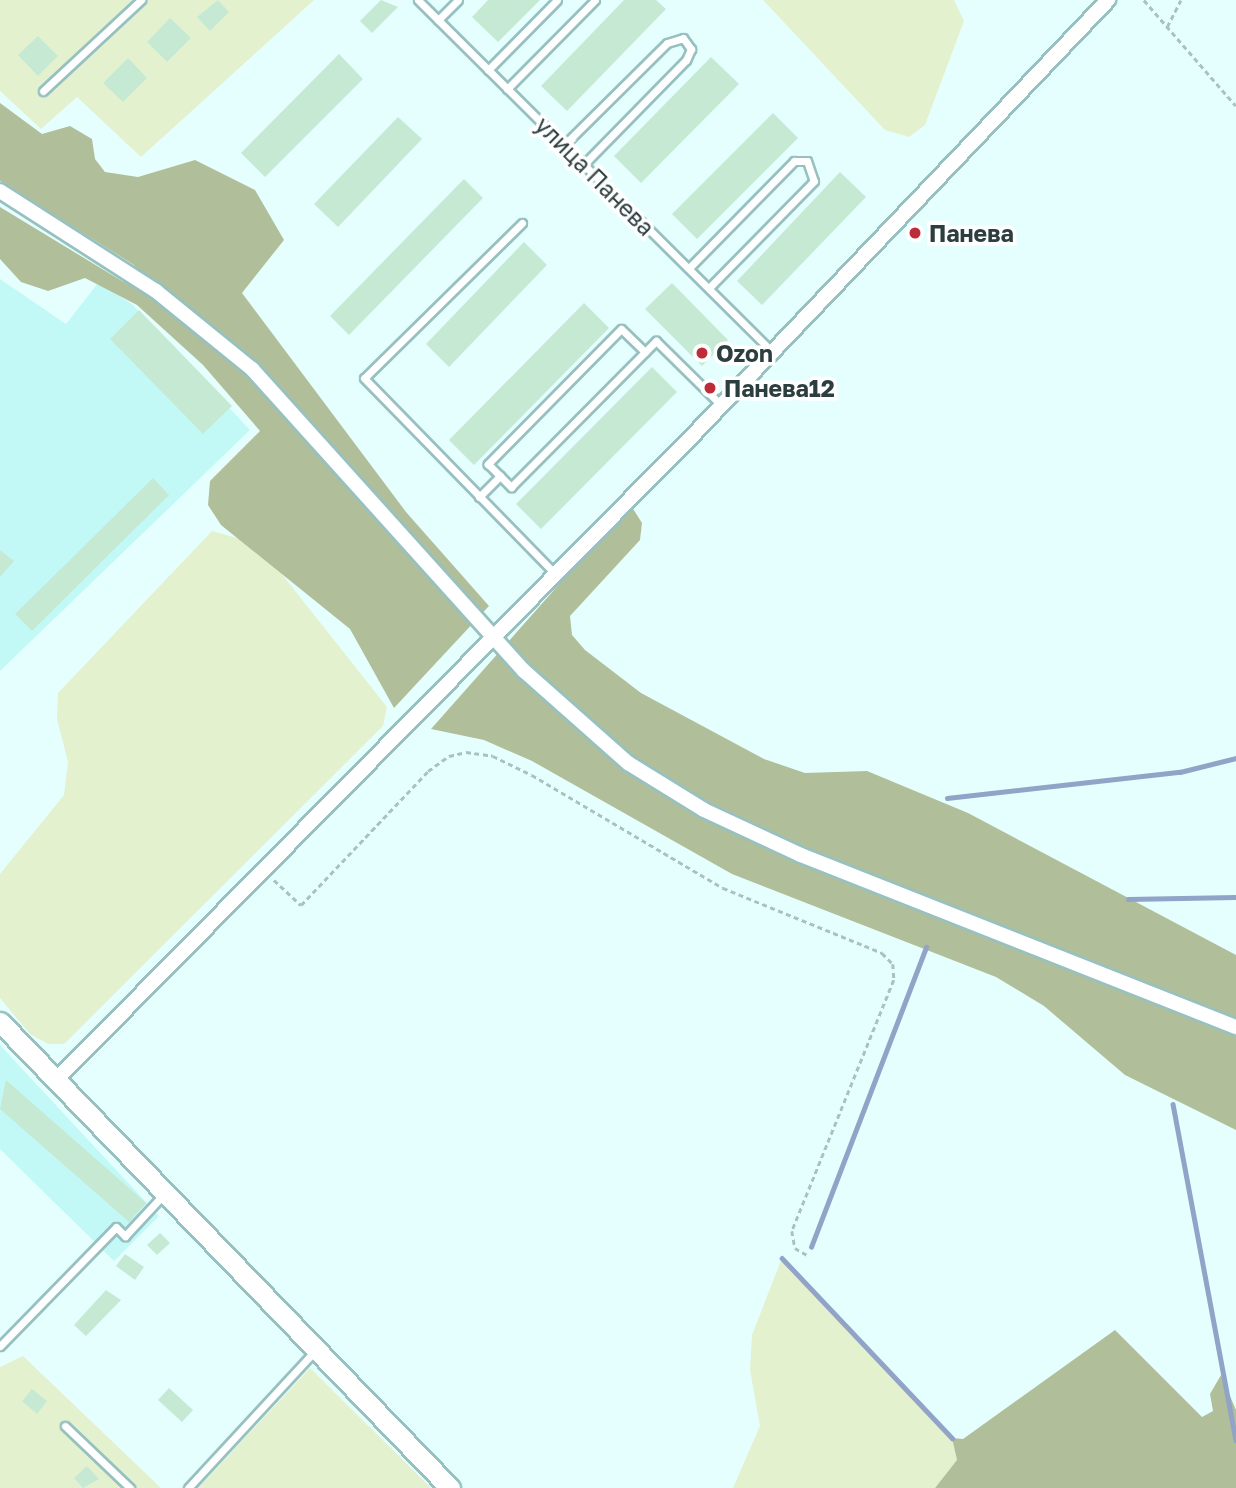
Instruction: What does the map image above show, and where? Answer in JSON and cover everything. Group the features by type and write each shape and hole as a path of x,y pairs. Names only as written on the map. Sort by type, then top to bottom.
{"main road":[{"path":"0,1022 55,1082 450,1488"}],"street":[{"path":"55,1082 266,873 492,635 721,405 1108,0"},
{"path":"0,191 156,291 252,369 492,635 594,738 704,810 801,855 1236,1027"}],"lane":[{"path":"43,91 141,0"},
{"path":"438,20 458,0"},
{"path":"488,70 557,0"},
{"path":"508,89 595,0"},
{"name":"улица Панева","path":"421,1 563,146 772,351"},
{"path":"563,146 667,43 684,38 691,49 685,60 583,165"},
{"path":"689,268 794,161 807,161 814,181 709,288"},
{"path":"522,223 364,378 554,573"},
{"path":"645,352 621,329 488,464 511,487 656,341 721,405"},
{"path":"479,497 500,476"},
{"path":"0,1346 116,1227 125,1236 164,1194"},
{"path":"188,1488 316,1350"},
{"path":"65,1426 130,1488"}],"path":[{"path":"1144,0 1236,106"},
{"path":"1167,27 1181,0"},
{"path":"266,873 301,905 428,771 466,752 493,756 532,775 723,888 882,953 893,964 894,980 792,1231 795,1248 807,1255"}],"shaded area":[{"path":"0,279 66,324 98,283 132,304 250,430 0,671"},
{"path":"0,1045 159,1216 114,1261 0,1149"}],"green space":[{"path":"0,0 314,0 141,157 77,97 41,129 0,91"},
{"path":"763,0 954,0 964,21 925,125 909,137 885,130"},
{"path":"0,103 42,134 70,126 92,139 95,159 105,172 138,177 195,160 255,190 284,240 242,293 406,512 489,606 394,708 350,629 221,525 208,505 210,481 260,431 203,365 137,305 85,278 48,291 21,282 0,259 0,207 122,281 137,287 145,279 134,265 0,181"},
{"path":"630,504 642,523 640,540 570,616 572,635 585,650 641,693 764,759 805,773 867,771 968,813 1236,955 1236,1130 1125,1075 1044,1006 996,977 732,874 532,761 484,740 431,729"},
{"path":"212,531 258,544 387,707 383,726 64,1044 48,1044 30,1034 0,998 0,874 64,795 68,762 57,719 58,693"},
{"path":"782,1258 952,1438 957,1460 935,1488 733,1488 760,1426 750,1370 752,1335"},
{"path":"1115,1330 1202,1417 1213,1411 1210,1394 1221,1375 1236,1410 1236,1488 935,1488 957,1460 952,1438 963,1439"},
{"path":"23,1356 161,1488 0,1488 0,1367"},
{"path":"310,1368 431,1488 198,1488"}],"building":[{"path":"218,0 229,12 210,31 197,17"},
{"path":"381,0 398,7 372,33 360,21"},
{"path":"488,0 540,0 498,42 472,17"},
{"path":"624,0 656,0 666,9 567,111 541,86"},
{"path":"170,18 191,38 167,62 147,42"},
{"path":"38,36 58,56 38,76 18,55"},
{"path":"339,54 363,79 265,177 241,153"},
{"path":"711,57 739,84 641,183 614,156"},
{"path":"128,58 147,78 123,102 103,83"},
{"path":"773,113 798,138 697,239 672,214"},
{"path":"398,117 422,139 338,227 314,204"},
{"path":"840,172 866,197 762,305 737,281"},
{"path":"464,179 483,198 349,335 330,316"},
{"path":"524,242 547,265 449,367 426,344"},
{"path":"672,283 728,340 702,366 645,309"},
{"path":"584,303 609,328 474,465 449,440"},
{"path":"139,310 232,406 203,434 110,339"},
{"path":"652,367 677,392 541,529 516,504"},
{"path":"153,478 169,495 32,631 15,614"},
{"path":"0,550 14,561 0,577"},
{"path":"6,1080 146,1203 129,1222 0,1109"},
{"path":"160,1233 170,1243 157,1255 147,1245"},
{"path":"125,1254 144,1267 135,1280 116,1266"},
{"path":"106,1290 121,1300 86,1336 74,1325"},
{"path":"169,1388 193,1410 182,1422 158,1400"},
{"path":"32,1389 47,1401 37,1414 22,1401"},
{"path":"87,1466 99,1479 83,1488 74,1478"}],"waterway":[{"path":"947,798 1180,772 1236,758"},
{"path":"1128,899 1236,897"},
{"path":"811,1247 926,947"},
{"path":"1173,1104 1236,1440"},
{"path":"782,1258 952,1438"}],"place":[{"name":"Панева","path":"915,233"},
{"name":"Ozon","path":"702,353"},
{"name":"Панева12","path":"710,388"}]}
